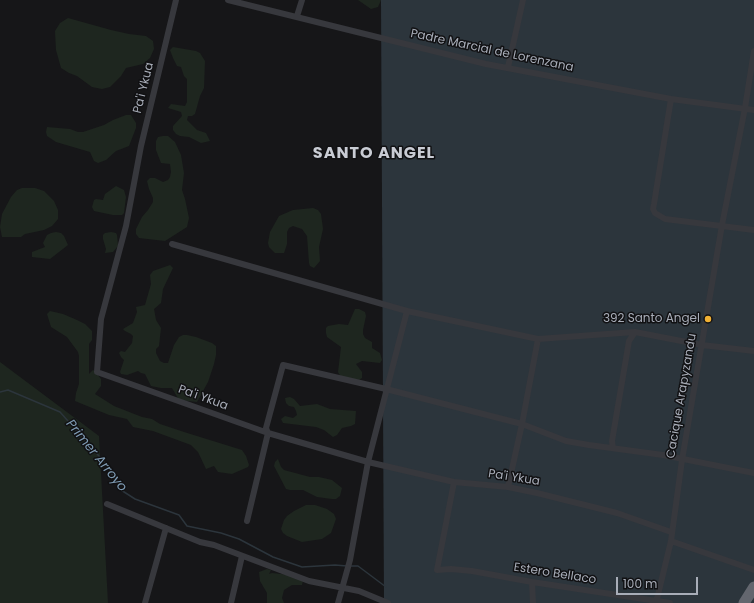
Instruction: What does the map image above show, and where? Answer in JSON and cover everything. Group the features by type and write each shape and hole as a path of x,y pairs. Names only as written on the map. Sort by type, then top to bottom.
{"highway":[{"path":"744,603 754,587"}],"street":[{"name":"Pa'i Ykua","path":"176,0 141,146 126,226 101,318 97,372 268,433 368,462 454,482 508,486 570,500 671,532"},
{"name":"Padre Marcial de Lorenzana","path":"228,0 486,64 671,99 754,110"},
{"path":"297,16 302,0"},
{"path":"508,67 523,0"},
{"name":"Cacique Arapyzandu","path":"656,602 671,541 671,532 682,460 722,225 745,108 754,51"},
{"path":"671,99 653,208 655,213 665,219 754,230"},
{"path":"172,244 407,311 538,339 635,332 702,345 754,351"},
{"path":"338,603 348,569 368,462 407,311"},
{"path":"613,448 612,440 629,341 635,332"},
{"path":"508,486 522,424 538,339"},
{"path":"247,521 268,433 266,428 282,365 386,388 522,424 566,441 663,455 682,460 754,473"},
{"name":"Estero Bellaco","path":"454,482 437,570 452,569 472,571 532,582 670,603"},
{"path":"107,504 200,542 214,545 309,581 360,591 388,603"},
{"path":"145,603 166,528"},
{"path":"671,541 754,570"},
{"path":"230,603 242,556"},
{"path":"532,582 534,603"}],"shaded area":[{"path":"358,0 381,0 378,7 371,9"},
{"path":"381,0 754,0 754,603 384,603"},
{"path":"68,18 111,30 146,36 153,41 154,49 150,58 143,64 126,68 121,76 110,87 102,89 92,87 77,76 61,68 56,50 55,31 60,23"},
{"path":"173,47 196,51 200,53 205,61 204,88 195,114 188,116 187,120 197,130 206,133 210,141 201,143 189,137 180,136 173,130 173,126 182,116 181,112 168,108 171,104 185,106 187,102 187,79 184,76 181,67 177,66 173,58 170,50"},
{"path":"126,115 131,115 136,123 136,128 129,146 116,151 106,160 98,163 94,161 90,152 56,142 47,136 46,132 47,127 83,132 104,125"},
{"path":"168,136 175,142 181,155 184,173 182,190 189,218 187,227 165,241 139,238 136,234 136,229 142,217 153,202 147,181 150,178 155,178 163,182 168,180 170,177 170,164 161,163 156,150 156,141 158,137"},
{"path":"116,186 124,190 126,197 124,213 122,215 113,215 94,211 92,207 94,200 103,200 105,194"},
{"path":"22,188 35,188 44,191 54,201 58,210 58,219 52,226 44,230 25,234 21,237 2,237 0,227 2,214 11,197 17,190"},
{"path":"313,208 318,210 321,214 323,229 319,247 320,261 314,268 310,266 309,263 307,236 302,229 293,226 289,228 284,253 275,253 269,247 268,243 270,232 279,216 293,210"},
{"path":"56,232 61,233 64,236 68,245 50,259 32,257 32,252 45,247 43,243 47,235"},
{"path":"111,232 116,233 117,235 118,246 113,252 105,253 106,249 103,235"},
{"path":"170,265 173,268 163,289 161,303 154,309 156,320 161,328 159,346 156,349 156,353 160,361 168,363 174,345 179,337 183,335 196,337 216,346 214,364 208,382 197,402 179,400 172,388 151,386 145,374 138,371 127,375 121,374 120,372 124,360 119,353 121,351 125,352 132,343 133,336 123,329 133,323 137,312 136,307 145,305 151,284 150,275 153,271"},
{"path":"355,309 365,312 366,316 363,334 365,338 372,342 372,348 380,353 382,360 380,363 362,361 356,364 362,372 362,378 359,380 342,378 339,374 341,347 327,337 326,333 326,328 328,326 339,324 348,325"},
{"path":"50,311 63,314 77,320 85,324 92,331 92,340 89,344 89,374 93,370 101,379 101,386 95,394 114,406 142,417 152,419 160,424 242,450 246,456 249,465 248,467 232,474 218,472 214,466 206,469 198,452 191,445 153,431 133,427 127,419 109,415 75,401 79,384 78,352 67,337 51,327 47,314"},
{"path":"0,362 99,436 108,603 0,603"},
{"path":"290,397 300,406 317,404 330,409 356,411 355,424 342,428 337,435 333,437 324,430 316,427 283,423 281,419 285,416 293,418 297,415 294,407 289,406 286,403 285,398"},
{"path":"278,459 284,470 310,477 319,477 332,480 342,488 340,496 336,499 332,499 317,497 303,490 286,489 274,466"},
{"path":"306,505 315,505 327,509 334,514 336,519 331,533 322,539 302,542 287,536 281,529 287,516"},
{"path":"267,569 271,570 269,574 290,575 303,580 302,585 292,585 284,590 282,598 284,603 267,603 267,593 260,581 259,572"}],"waterway":[{"name":"Primer Arroyo","path":"0,392 8,390 60,412 106,464 121,490 135,499 179,515 187,526 221,533 239,539 273,557 302,567 335,565 347,566"},
{"name":"Primer Arroyo","path":"350,566 358,566 386,587"}],"place":[{"name":"392 Santo Angel","path":"708,319"}],"district":[{"name":"SANTO ANGEL","path":"374,154"}]}
